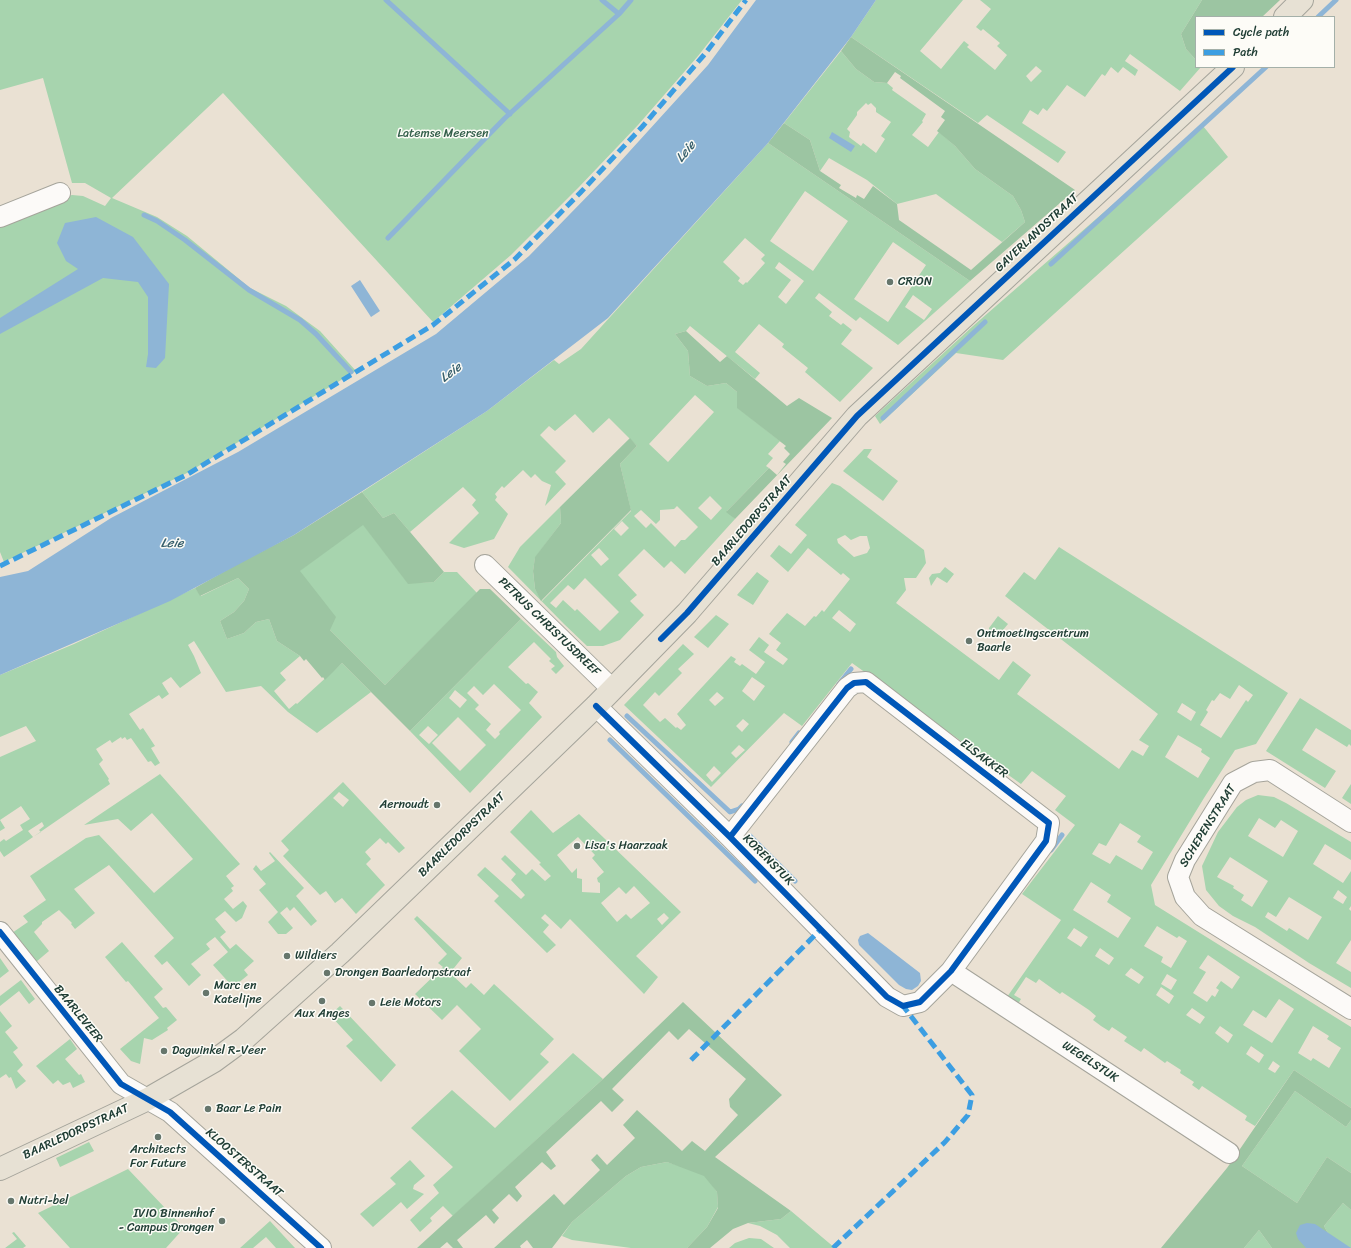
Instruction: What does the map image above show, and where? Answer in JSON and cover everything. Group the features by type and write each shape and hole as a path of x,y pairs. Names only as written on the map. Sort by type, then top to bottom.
{"main road":[{"path":"1286,16 1302,0"},
{"name":"GAVERLANDSTRAAT","path":"857,416 1232,68"},
{"name":"BAARLEDORPSTRAAT","path":"0,1169 148,1099 214,1061 244,1039 340,953 596,706 687,613 857,416"}],"street":[{"path":"0,217 60,193"},
{"name":"PETRUS CHRISTUSDREEF","path":"485,565 612,689"},
{"name":"ELSAKKER","path":"730,837 847,688 854,683 866,682 1049,823 1046,841 951,971 920,1002 903,1006 888,997"},
{"name":"KORENSTUK","path":"596,706 730,837 888,997"},
{"name":"SCHEPENSTRAAT","path":"1351,822 1270,770 1254,772 1233,783 1185,860 1178,877 1185,897 1202,916 1351,1009"},
{"name":"BAARLEVEER","path":"0,932 121,1084 148,1099"},
{"name":"WEGELSTUK","path":"951,971 1229,1153"},
{"name":"KLOOSTERSTRAAT","path":"148,1099 170,1112 321,1248"}],"green space":[{"name":"Latemse Meersen","path":"0,0 742,0 698,56 638,125 579,187 511,255 433,322 223,93 112,198 157,217 187,236 250,288 286,306 320,331 356,371 187,473 4,562 0,552 0,223 57,199 72,195 83,196 105,206 111,198 85,183 72,183 43,78 0,90"},
{"path":"876,0 963,0 920,51 941,69 964,41 969,45 967,47 995,70 1007,55 997,46 1000,43 983,29 981,31 976,27 991,9 980,0 1202,0 1181,34 1186,49 1195,59 1195,68 1200,68 1180,91 1130,54 1125,61 1138,70 1135,76 1123,67 1118,73 1111,67 1105,76 1102,74 1085,97 1067,85 1047,111 1043,108 1038,115 1030,110 1022,123 1066,152 1058,163 987,115 978,123 851,37","holes":["1036,66 1042,71 1031,82 1026,76"]},
{"path":"1202,0 1280,0 1263,16 1195,16 1195,59 1186,49 1181,34"},
{"path":"851,37 1075,190 970,281 768,143 784,123 810,140 820,171 841,185 839,188 856,198 857,195 864,199 873,186 897,204 899,220 971,270 1025,222 1021,210 1013,196 975,169 955,146 937,131 945,120 941,117 945,111 900,78 901,76 895,72 887,83 874,82 856,69 841,51"},
{"path":"841,51 856,69 874,82 887,83 893,88 892,90 926,114 922,121 923,122 912,135 928,147 939,132 955,146 975,169 1013,196 1021,210 1025,222 1002,242 936,194 897,204 867,180 829,158 820,171 810,140 784,123","holes":["866,103 868,105 871,103 876,108 876,112 891,122 881,136 885,139 876,153 863,143 861,146 849,137 850,132 847,129 857,115 857,112"]},
{"path":"1203,126 1228,157 1003,360 956,353 880,424 875,416 973,326"},
{"path":"768,143 970,281 898,345 860,317 856,321 819,293 815,298 832,312 829,316 841,325 843,323 852,330 841,344 873,368 840,402 805,372 808,368 782,347 784,344 759,324 735,352 760,373 755,379 690,326 686,331 675,334 688,351 690,376 707,386 726,383 737,392 738,408 780,441 768,454 773,458 766,466 769,468 727,511 735,519 685,574 671,561 664,568 644,549 618,575 637,595 630,601 644,615 620,640 603,646 587,646 564,624 508,567 520,547 560,507 561,523 535,558 533,571 535,589 542,601 631,511 620,464 637,446 609,418 593,433 575,414 555,431 549,426 540,435 566,461 555,472 566,484 545,506 551,485 542,481 535,474 531,478 523,470 504,488 502,486 495,494 497,497 495,500 508,514 494,539 464,548 449,543 479,513 472,505 476,500 463,487 410,532 394,513 383,518 362,492 487,411 554,360 559,364 581,349","holes":["805,191 848,221 813,271 770,241","745,238 765,255 761,259 765,263 747,283 746,282 743,285 738,281 740,278 723,262","893,242 926,265 888,322 854,299","779,262 804,281 786,304 778,297 791,280 775,268","913,295 932,309 924,320 905,307","695,395 714,412 668,462 649,444","710,496 722,508 711,520 698,508","677,506 698,527 685,540 681,540 675,547 651,523 646,528 634,516 641,510 656,524 660,520 660,510 674,509","622,521 629,528 621,536 614,529","599,548 609,559 601,566 591,555","585,578 619,612 600,631 577,609 575,611 563,600 556,608 550,603 568,585 574,590"]},
{"path":"686,331 720,362 727,356 787,406 799,398 832,418 735,519 726,512 769,468 777,475 786,464 783,462 790,454 784,448 786,446 737,408 737,392 726,383 707,386 690,376 688,351 675,334"},
{"path":"630,438 637,446 620,464 631,510 541,601 535,589 533,571 535,557 561,523 560,507"},
{"path":"864,449 872,449 867,457 898,481 883,501 843,471"},
{"path":"832,483 840,486 924,550 926,563 916,578 904,578 906,590 896,603 999,680 1013,661 1031,675 1017,694 1119,769 1132,750 1143,756 1149,746 1139,740 1158,714 1005,596 1024,572 1035,580 1059,547 1288,693 1256,744 1235,750 1151,885 1155,905 1351,1027 1351,1108 1294,1070 1255,1126 1245,1120 1247,1116 1202,1086 1199,1090 1192,1085 1194,1082 1180,1073 1181,1070 1167,1061 1165,1063 1144,1048 1141,1052 1124,1041 1127,1037 1112,1027 1109,1031 1101,1026 1093,1020 1096,1016 1089,1010 1062,992 1060,994 1039,979 1036,983 1026,977 1014,995 1021,999 1018,1004 1007,997 1061,920 1022,894 1075,825 1055,810 1066,796 1032,771 1021,784 852,663 802,726 784,713 711,787 624,705 683,644 694,654 678,669 682,673 659,696 655,692 643,705 660,722 665,718 676,728 677,727 681,730 686,725 677,714 731,656 736,659 734,662 740,666 742,664 756,674 765,662 749,650 759,637 769,645 764,652 783,665 788,659 776,650 781,643 769,634 787,613 805,626 822,610 824,612 850,579 843,573 841,575 808,548 788,572 770,556 779,545 791,554 807,535 795,525","holes":["845,535 851,540 860,536 867,536 870,548 867,553 854,557 838,543 837,539","839,610 856,624 850,632 832,618","752,677 765,686 754,701 742,691","1239,685 1253,695 1248,702 1246,700 1221,738 1200,725 1208,712 1206,710 1212,700 1214,701 1220,693 1230,699","717,692 724,698 715,706 709,700","1182,703 1196,712 1191,721 1177,712","743,719 749,724 742,732 736,726","1178,735 1202,749 1201,752 1210,758 1198,778 1165,757","739,745 745,750 736,758 731,753","714,766 721,773 712,782 706,775","1120,823 1141,836 1137,842 1153,852 1142,870 1116,855 1110,864 1092,854 1099,843 1106,846","1091,882 1111,895 1107,902 1131,918 1118,938 1073,910","1157,926 1177,938 1179,936 1187,941 1171,968 1161,962 1163,957 1144,946","1074,928 1088,937 1081,947 1067,938","1100,948 1114,958 1109,965 1095,956","1208,955 1240,977 1232,989 1221,981 1216,988 1219,990 1215,997 1212,995 1207,1002 1193,993 1206,972 1199,968","1131,968 1144,977 1139,984 1125,975","1167,974 1177,980 1171,990 1161,984","1161,987 1174,996 1169,1004 1156,995","1279,999 1294,1009 1272,1043 1243,1025 1253,1010 1266,1018","1192,1008 1205,1017 1200,1024 1186,1015","1220,1026 1233,1035 1228,1043 1215,1033","1313,1026 1329,1036 1327,1039 1341,1048 1329,1068 1313,1058 1311,1061 1298,1053","1251,1046 1264,1055 1259,1063 1246,1054","1273,1061 1280,1066 1275,1073 1268,1069"]},
{"path":"362,492 383,518 394,513 444,572 434,582 408,584 363,525 300,571 336,617 330,630 385,685 480,589 490,589 521,619 410,731 342,663 325,680 323,677 322,678 306,659 304,661 300,656 277,641 269,619 256,622 244,633 227,639 220,621 234,612 244,601 249,589 238,578 200,596 195,588 241,562 294,535"},
{"path":"363,524 408,583 434,582 444,572 457,572 477,593 385,685 330,630 299,571"},
{"path":"945,567 954,574 947,583 937,577 931,586 929,578 932,574 940,573"},
{"path":"757,572 769,581 753,605 737,595"},
{"path":"238,578 249,589 244,601 234,612 220,621 227,639 244,633 256,622 269,619 277,641 300,656 280,673 286,680 274,691 289,709 296,703 297,704 342,663 371,692 317,733 288,712 261,686 226,692 194,641 188,645 201,673 180,688 171,677 162,683 169,694 162,699 159,695 129,714 140,730 143,728 155,746 151,748 160,763 155,766 151,761 148,762 131,738 127,740 125,737 122,739 121,737 112,743 110,740 96,749 103,760 99,764 109,779 110,784 41,832 39,830 44,826 42,822 28,831 33,837 4,857 0,851 0,842 4,839 6,841 23,830 20,825 30,819 21,806 0,820 0,757 36,741 26,726 0,737 0,675 74,644 195,588 201,596"},
{"path":"716,615 729,624 708,648 694,637"},
{"path":"998,616 1008,624 998,636 993,636 989,633 989,628"},
{"path":"521,619 556,652 557,657 564,666 556,674 551,669 555,666 549,661 551,659 534,642 508,667 526,684 528,683 538,692 529,703 542,717 470,793 410,731","holes":["494,684 521,710 499,732 500,734 495,739 486,730 491,724 475,709 479,705 467,693 474,686 483,695","455,690 467,700 460,708 449,698","458,717 486,745 460,771 432,743","428,726 438,735 429,744 419,735"]},
{"path":"1300,698 1351,730 1351,746 1349,744 1347,747 1316,728 1302,750 1336,771 1325,788 1266,751"},
{"path":"160,774 240,864 226,876 234,886 231,888 233,891 224,899 233,909 243,901 247,906 242,918 236,922 225,911 215,919 226,932 220,937 230,949 236,944 254,961 244,970 248,975 232,988 232,986 213,965 228,952 215,937 206,944 210,949 191,964 201,975 189,986 167,961 162,965 154,956 174,938 109,865 74,889 95,913 75,929 71,924 72,923 59,910 42,922 42,924 34,932 49,951 36,962 12,933 28,922 23,916 46,900 30,876 86,838 99,835 154,893 193,859 152,813 131,831 118,819 84,825"},
{"path":"343,782 405,848 399,853 388,842 386,844 380,838 365,852 371,859 366,864 385,885 356,914 342,898 335,903 326,891 320,895 283,856 289,850 281,841","holes":["339,792 349,800 343,807 333,798"]},
{"path":"1351,784 1351,804 1342,798"},
{"path":"1258,795 1274,797 1351,842 1351,860 1325,844 1313,864 1343,883 1351,871 1351,906 1349,909 1351,911 1351,940 1336,963 1351,972 1351,988 1309,963 1255,927 1233,916 1219,906 1206,890 1202,866 1218,832 1237,807 1246,800","holes":["1259,818 1275,828 1281,820 1298,831 1283,857 1248,836","1230,857 1268,881 1252,907 1241,900 1244,895 1233,888 1234,886 1217,877","1338,890 1347,897 1343,904 1333,898","1289,897 1322,917 1308,940 1289,928 1287,931 1265,917 1268,912 1276,917"]},
{"path":"531,810 553,833 579,814 681,912 636,956 658,977 644,994 570,919 561,929 545,914 541,918 549,925 543,932 556,945 547,953 494,901 499,896 477,875 485,867 521,899 525,895 511,880 516,874 501,859 505,855 526,875 532,869 545,881 551,876 539,864 541,863 510,832","holes":["578,837 595,855 592,858 604,872 597,878 598,882 600,883 600,893 582,892 582,879 577,878 577,868 572,873 557,855","634,886 650,903 631,919 626,914 617,922 601,903 619,887 626,894","664,913 669,918 662,925 657,919"]},
{"path":"0,820 5,828 0,831"},
{"path":"270,852 304,888 296,896 317,921 311,926 294,907 290,911 287,907 280,913 293,928 286,934 278,934 268,922 278,912 259,890 266,884 253,869 256,865 261,871 275,861 269,853"},
{"path":"417,916 462,958 450,973 466,988 471,983 484,995 494,984 554,1039 540,1054 549,1062 510,1101 459,1051 481,1029 457,1005 442,1020 415,994 443,967 438,963 447,954 414,919"},
{"path":"122,942 163,989 154,997 163,1008 166,1007 177,1020 167,1028 168,1030 152,1040 144,1038 140,1064 131,1061 120,1049 159,1018 128,981 126,982 105,957"},
{"path":"0,958 9,971 0,978"},
{"path":"21,980 35,999 29,1004 19,991 0,1006 0,996"},
{"path":"683,1002 782,1095 715,1157 791,1211 781,1219 748,1223 733,1229 710,1248 687,1248 707,1227 718,1208 717,1192 704,1176 667,1162 641,1167 626,1176 572,1222 552,1248 533,1248 527,1240 520,1246 521,1248 494,1248 554,1194 564,1205 600,1170 591,1160 597,1154 607,1165 635,1138 623,1125 637,1110 682,1151 692,1141 705,1151 738,1115 730,1107 729,1099 746,1079 689,1029 678,1040 669,1031 612,1089 624,1100 612,1112 601,1101 546,1152 556,1166 551,1170 542,1162 515,1187 522,1196 517,1202 509,1194 492,1210 499,1218 494,1224 486,1215 457,1240 463,1248 453,1248 447,1242 440,1248 417,1248 603,1079"},
{"path":"340,1006 396,1065 381,1082 346,1046 353,1040 330,1015"},
{"path":"0,1011 12,1026 5,1032 18,1048 13,1052 23,1065 17,1071 26,1081 16,1089 11,1077 9,1078 6,1074 0,1078"},
{"path":"70,1039 77,1049 65,1059 79,1075 81,1074 85,1082 73,1088 70,1082 63,1085 58,1080 53,1084 36,1066"},
{"path":"573,1053 603,1079 453,1216 443,1206 430,1218 432,1221 420,1232 410,1220 439,1193 433,1185 453,1167 411,1128 452,1090 495,1128"},
{"path":"1294,1070 1351,1108 1351,1120 1346,1127 1295,1091 1242,1166 1297,1203 1327,1157 1351,1173 1351,1210 1343,1203 1324,1226 1336,1248 1272,1248 1259,1230 1244,1248 1161,1248 1227,1168"},
{"path":"1295,1091 1346,1127 1351,1120 1351,1173 1327,1157 1297,1203 1242,1166"},
{"path":"89,1142 94,1151 60,1167 56,1158"},
{"path":"410,1160 425,1176 414,1185 413,1189 424,1194 407,1209 401,1202 373,1227 360,1214 396,1184 390,1178"},
{"path":"667,1162 705,1174 717,1192 718,1207 707,1227 687,1248 631,1248 572,1240 562,1236 572,1222 626,1176 641,1167"},
{"path":"128,1169 184,1228 166,1248 70,1248 38,1213"},
{"path":"1343,1203 1351,1210 1351,1248 1336,1248 1324,1226"},
{"path":"791,1211 835,1248 790,1248 777,1235 760,1226 748,1223 781,1219"},
{"path":"270,1221 295,1248 276,1248 266,1237 253,1248 240,1248"},
{"path":"1259,1230 1272,1248 1244,1248"},
{"path":"14,1232 26,1246 23,1248 5,1248 17,1239 12,1233"},
{"path":"749,1238 761,1239 774,1248 729,1248 735,1243"}],"water":[{"name":"Leie","path":"756,0 876,0 851,37 768,143 608,318 487,411 294,535 170,601 0,675 0,577 28,571 111,518 238,452 436,334 529,256 609,174 708,65"},
{"path":"832,132 855,146 851,152 829,138"},
{"path":"96,217 133,237 169,284 165,358 156,368 146,367 148,354 148,297 138,282 103,278 0,334 0,318 78,269 66,261 57,243 65,223"},
{"path":"360,280 380,311 371,317 351,286"},
{"path":"868,933 920,973 921,981 918,986 912,990 906,989 899,985 859,945 858,940 860,936"},
{"path":"1307,1223 1315,1224 1351,1248 1306,1248 1298,1239 1296,1233 1300,1225"}],"waterway":[{"path":"386,0 510,114"},
{"path":"602,0 619,14"},
{"path":"388,238 505,118 619,14 631,0"},
{"path":"1319,16 1336,0"},
{"path":"1051,264 1265,68"},
{"path":"144,215 157,221 185,240 249,290 300,320 316,334 351,372"},
{"path":"883,418 985,322"},
{"path":"839,684 851,669"},
{"path":"627,716 730,812 739,809 742,806"},
{"path":"792,742 799,733"},
{"path":"610,740 755,881"},
{"path":"1051,850 1062,835"},
{"path":"750,836 795,881"}],"marked path":[{"path":"0,566 188,474 433,325 515,259 580,193 642,127 704,55 746,0"},
{"path":"691,1060 821,929"},
{"path":"833,1248 945,1142 968,1115 972,1095 903,1006"}],"cycle path":[{"path":"661,639 687,613 857,416 1232,68"},
{"path":"596,706 730,837 887,997 903,1006 920,1002 951,971 1046,841 1049,823 866,682 854,683 847,688 730,837"},
{"path":"0,932 121,1084 170,1112 321,1248"}],"place":[{"name":"CRiON","path":"890,282"},
{"name":"Ontmoetingscentrum Baarle","path":"969,641"},
{"name":"Aernoudt","path":"437,805"},
{"name":"Lisa's Haarzaak","path":"577,846"},
{"name":"Wildiers","path":"287,956"},
{"name":"Drongen Baarledorpstraat","path":"327,973"},
{"name":"Marc en Katelijne","path":"206,993"},
{"name":"Aux Anges","path":"322,1001"},
{"name":"Leie Motors","path":"372,1003"},
{"name":"Dagwinkel R-Veer","path":"164,1051"},
{"name":"Baar Le Pain","path":"208,1109"},
{"name":"Architects For Future","path":"158,1137"},
{"name":"Nutri-bel","path":"11,1201"},
{"name":"IVIO Binnenhof - Campus Drongen","path":"222,1221"}]}
